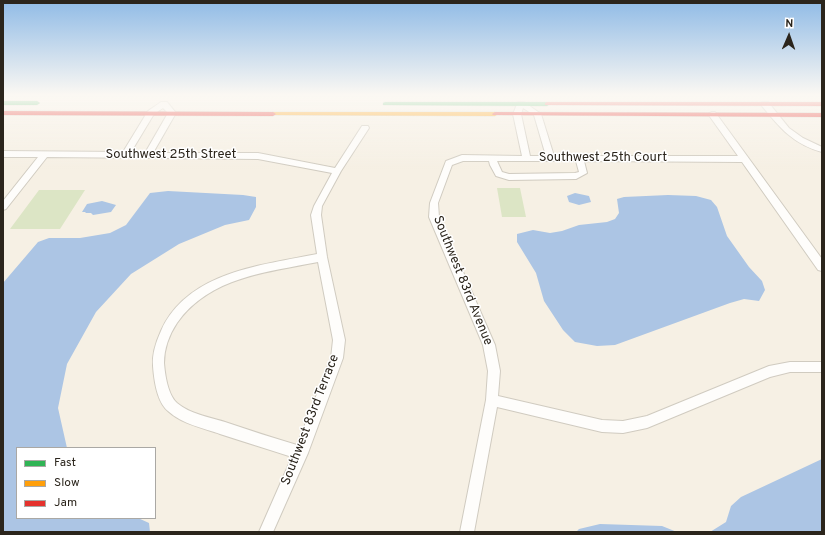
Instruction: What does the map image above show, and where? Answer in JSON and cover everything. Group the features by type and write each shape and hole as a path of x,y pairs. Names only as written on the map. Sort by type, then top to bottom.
{"street":[{"path":"125,155 147,119"},
{"path":"148,155 169,119"},
{"path":"518,119 527,158"},
{"path":"538,119 550,158"},
{"path":"716,119 822,267"},
{"path":"777,119 786,130 800,140 822,150"},
{"name":"Southwest 83rd Terrace","path":"266,532 300,454 337,358 339,340 322,257 316,215 318,206 337,171 365,128"},
{"name":"Southwest 25th Street","path":"3,154 258,156 337,171"},
{"path":"3,206 44,155"},
{"name":"Southwest 25th Court","path":"462,158 745,159"},
{"name":"Southwest 83rd Avenue","path":"462,158 449,163 434,203 434,217 489,345 494,371 492,400 467,532"},
{"path":"493,158 494,165 499,174 509,177 576,176 583,173 579,158"},
{"path":"300,454 189,418 171,406 162,386 158,362 162,339 172,321 185,305 209,286 233,276 322,257"},
{"path":"492,400 602,426 623,427 648,422 769,372 790,367 822,367"}],"green space":[{"path":"497,188 520,188 526,217 502,217"},
{"path":"39,190 85,190 60,229 10,229"}],"water":[{"path":"168,191 243,195 256,197 256,207 249,220 225,225 179,244 131,274 96,312 67,364 58,408 67,447 16,447 16,519 140,519 149,523 150,532 3,532 3,283 38,242 49,238 80,238 110,233 126,225 150,193"},
{"path":"575,193 589,196 591,202 579,205 569,202 567,196"},
{"path":"668,195 696,196 711,200 717,207 727,236 749,267 762,281 765,290 759,301 744,299 730,303 615,345 597,346 575,342 563,330 544,301 536,273 517,242 517,234 533,230 550,233 562,231 579,225 607,222 615,219 619,213 617,199 624,197"},
{"path":"102,201 116,205 111,212 93,215 91,213 82,212 87,204"},
{"path":"822,459 822,532 710,532 726,522 731,506 741,497"},
{"path":"600,524 662,526 677,532 576,532 579,529"}]}
